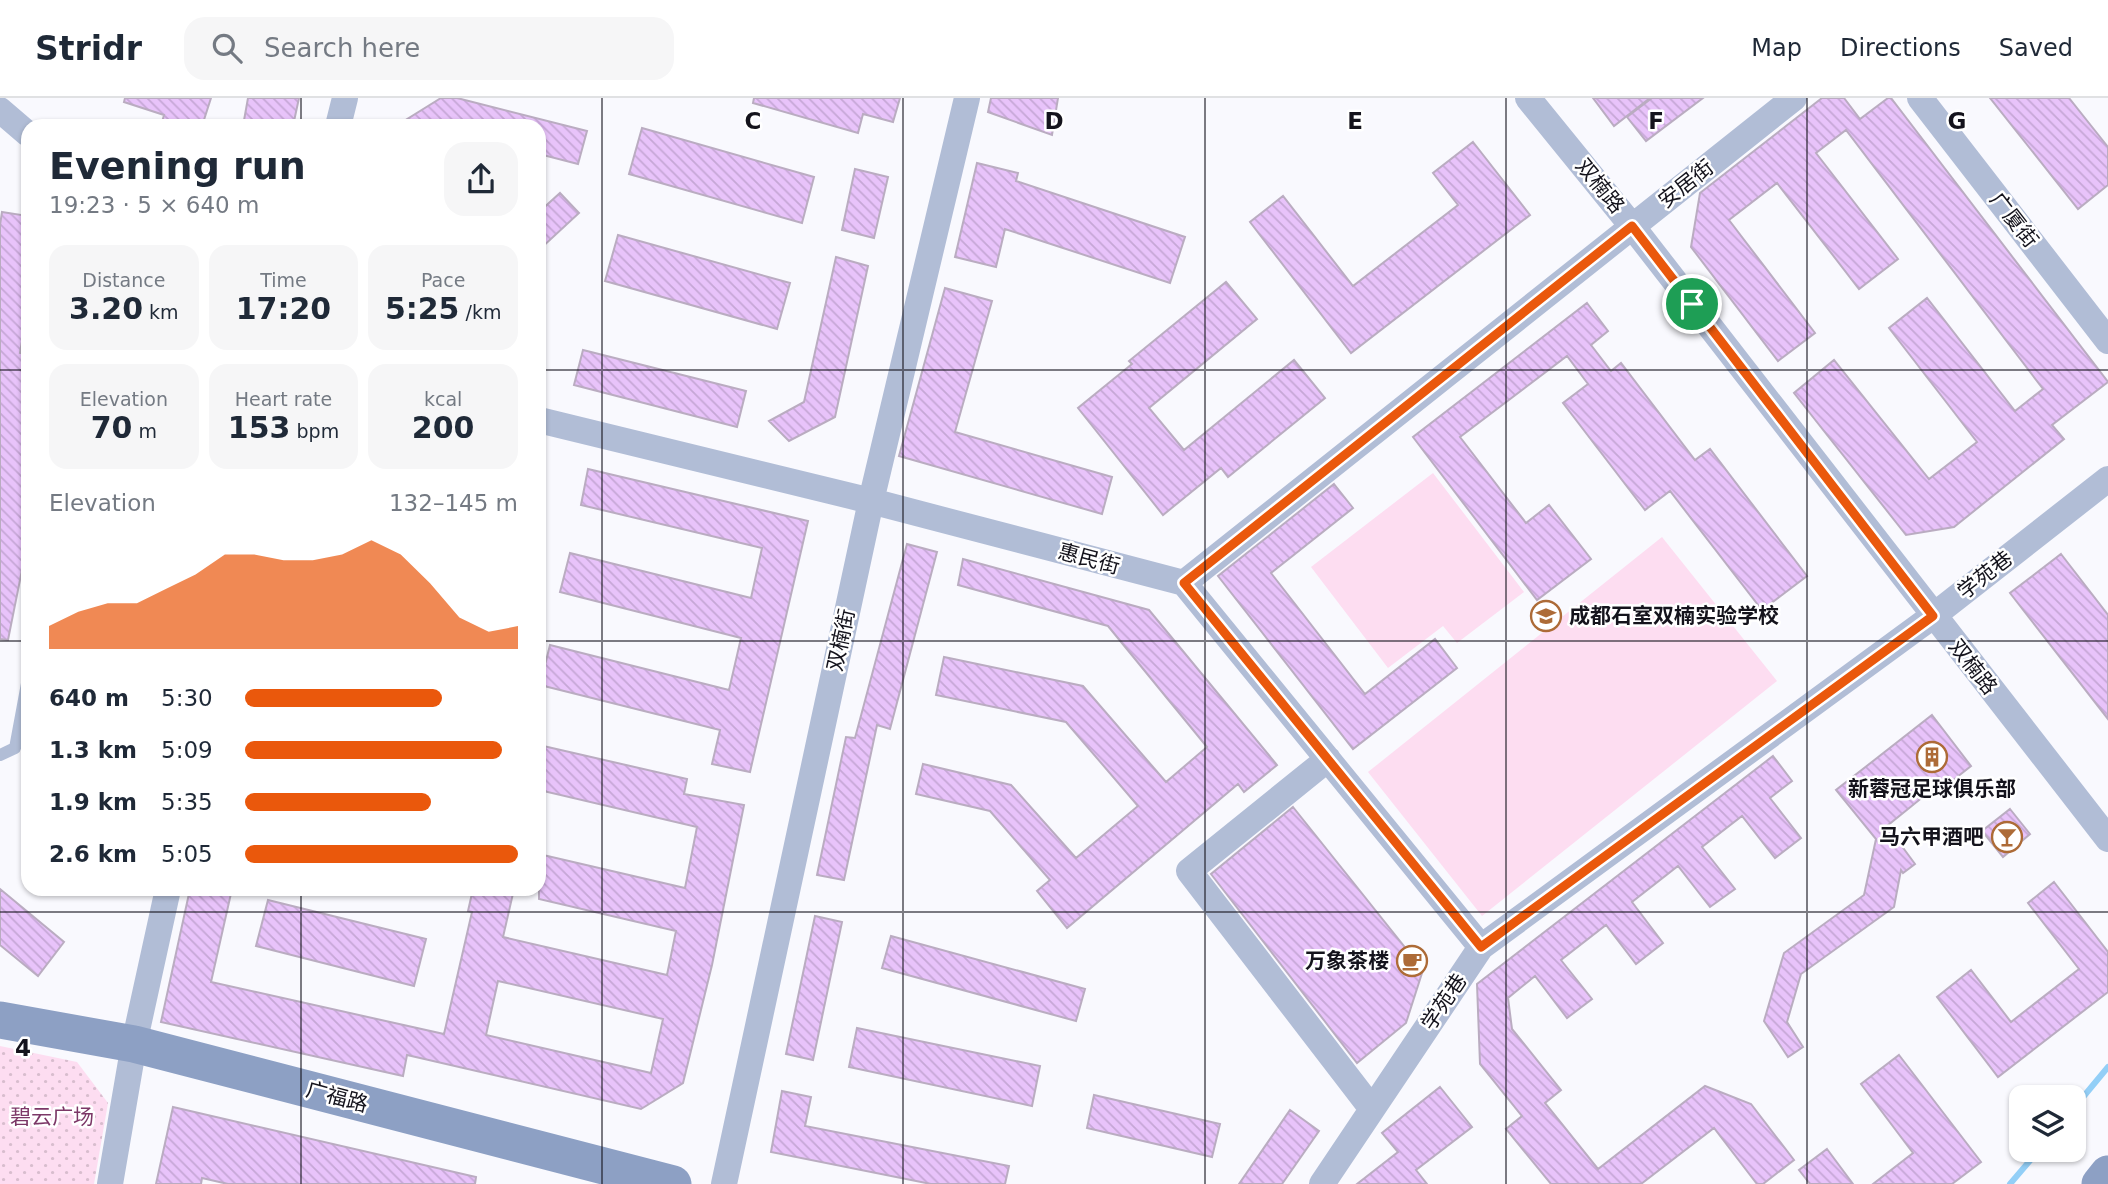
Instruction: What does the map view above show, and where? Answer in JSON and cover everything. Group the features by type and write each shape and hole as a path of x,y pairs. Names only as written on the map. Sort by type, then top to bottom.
{"street":[{"path":"340,119 345,98"},
{"name":"双楠街","path":"724,1184 871,501 967,98"},
{"name":"双楠路","path":"1528,98 1632,226 2108,839"},
{"name":"安居街","path":"1184,583 1794,98"},
{"name":"广厦街","path":"1920,98 2108,341"},
{"path":"0,110 21,128"},
{"name":"惠民街","path":"546,422 871,501 1184,583"},
{"name":"学苑巷","path":"1322,1184 1481,947 1933,616 2108,480"},
{"path":"1184,583 1481,947"},
{"path":"1328,760 1189,871 1372,1110"},
{"path":"110,1184 134,1044 166,896"},
{"name":"广福路","path":"0,1020 134,1044 673,1184"},
{"path":"2100,1184 2108,1174"}],"lane":[{"path":"0,755 15,748 21,716"}],"green space":[{"path":"1433,473 1524,592 1457,643 1443,626 1388,668 1311,567"},
{"path":"1662,537 1777,681 1482,916 1368,772"},
{"name":"碧云广场","path":"0,1046 77,1062 108,1103 94,1184 0,1184"}],"building":[{"path":"125,98 211,98 204,119 163,119 164,115 124,102"},
{"path":"248,98 299,98 294,119 244,119"},
{"path":"441,98 457,98 540,119 407,119"},
{"path":"754,98 900,98 893,122 863,114 858,133 753,103"},
{"path":"991,98 1058,98 1052,135 988,112"},
{"path":"1593,98 1650,98 1614,126"},
{"path":"1652,98 1703,98 1646,141 1627,117"},
{"path":"1822,98 1844,98 1860,119 1891,98 2108,382 2052,425 2064,439 1954,527 1906,535 1794,393 1834,360 1929,479 1977,442 1889,328 1927,298 2015,411 2043,389 1846,130 1816,153 1898,259 1859,289 1777,183 1729,220 1815,333 1778,361 1691,247 1700,193"},
{"path":"1990,98 2069,98 2108,147 2108,185 2078,209"},
{"path":"546,121 587,131 578,164 546,156"},
{"path":"642,128 814,177 802,223 629,174"},
{"path":"1473,142 1530,215 1351,353 1250,222 1283,196 1353,286 1458,205 1433,173"},
{"path":"977,163 1018,173 1016,181 1185,237 1170,283 1005,229 996,267 955,257"},
{"path":"855,169 888,177 874,238 842,230"},
{"path":"560,193 579,213 546,244 546,206"},
{"path":"2,212 21,215 21,575 8,640 0,639"},
{"path":"618,235 790,283 777,329 605,281"},
{"path":"836,257 868,266 835,417 789,441 769,421 804,402"},
{"path":"1226,282 1257,319 1149,408 1184,450 1294,360 1325,398 1228,477 1221,468 1163,515 1078,408 1132,364 1129,361"},
{"path":"945,288 992,301 955,432 1112,477 1102,514 899,456"},
{"path":"1587,303 1608,331 1591,345 1611,371 1621,363 1695,460 1710,449 1807,576 1762,610 1670,491 1645,510 1563,403 1588,384 1567,356 1460,437 1526,523 1549,505 1591,559 1537,600 1413,437"},
{"path":"583,350 746,391 737,427 574,385"},
{"path":"588,469 808,521 750,772 712,764 720,730 546,686 546,661 550,645 729,690 741,638 560,592 570,553 751,598 762,548 581,505"},
{"path":"1334,484 1353,508 1271,573 1365,694 1435,639 1457,668 1353,749 1218,576"},
{"path":"907,544 937,552 890,729 877,725 844,880 817,875 846,737 855,738"},
{"path":"2061,554 2108,615 2108,719 2010,593"},
{"path":"963,559 1149,610 1277,765 1244,792 1238,784 1067,928 1037,891 1050,880 990,811 916,794 923,764 1011,785 1076,858 1138,806 1066,722 936,695 944,657 1083,686 1166,782 1207,747 1108,626 958,585"},
{"path":"1932,715 1971,766 1933,796 1929,792 1887,826 1915,864 1903,873 1901,870 1894,907 1801,974 1787,1022 1803,1047 1788,1057 1764,1021 1784,953 1864,895 1876,839 1836,790"},
{"path":"546,747 687,779 684,794 744,805 712,965 683,1083 641,1109 407,1055 403,1076 161,1022 188,896 230,896 211,982 444,1034 472,912 468,911 471,896 512,896 503,937 667,975 676,931 539,899 539,896 546,896 546,856 685,888 697,827 546,792","holes":["498,981 663,1019 651,1073 486,1035"]},
{"path":"1773,756 1792,781 1770,798 1801,838 1775,858 1742,816 1702,847 1735,889 1710,907 1678,866 1632,902 1663,943 1636,964 1606,925 1561,960 1592,999 1567,1018 1535,976 1508,998 1512,1029 1561,1090 1545,1103 1598,1169 1705,1086 1751,1104 1794,1160 1763,1184 1757,1184 1714,1128 1641,1184 1551,1184 1506,1129 1522,1116 1480,1064 1477,984"},
{"path":"1293,807 1423,970 1406,1023 1357,1063 1211,874"},
{"path":"2010,809 2030,834 2003,857 1982,831"},
{"path":"2054,882 2108,952 2108,992 1998,1077 1937,997 1971,970 2011,1022 2079,969 2028,903"},
{"path":"0,889 64,942 38,976 0,945"},
{"path":"268,900 426,939 414,986 256,946"},
{"path":"815,916 842,922 813,1060 786,1054"},
{"path":"891,936 1085,989 1076,1021 882,968"},
{"path":"857,1028 1040,1066 1032,1106 849,1067"},
{"path":"1899,1055 1981,1162 1952,1184 1873,1184 1913,1153 1861,1084"},
{"path":"1440,1087 1472,1127 1416,1170 1427,1184 1357,1184 1398,1152 1382,1133"},
{"path":"782,1091 811,1097 805,1126 1009,1166 1005,1184 931,1184 771,1152"},
{"path":"1094,1095 1220,1124 1212,1157 1087,1128"},
{"path":"173,1107 476,1177 475,1184 228,1184 202,1178 201,1184 156,1184"},
{"path":"1290,1110 1319,1131 1282,1184 1239,1184"},
{"path":"1827,1149 1853,1184 1810,1184 1799,1170"}],"waterway":[{"path":"2086,1094 2108,1067"},
{"path":"2010,1184 2029,1162"}],"place":[{"name":"成都石室双楠实验学校","path":"1546,616"},
{"name":"新蓉冠足球俱乐部","path":"1932,757"},
{"name":"马六甲酒吧","path":"2007,837"},
{"name":"万象茶楼","path":"1412,961"}],"route":[{"path":"1632,226 1692,304 1933,616 1481,947 1184,583 1632,226"}]}
